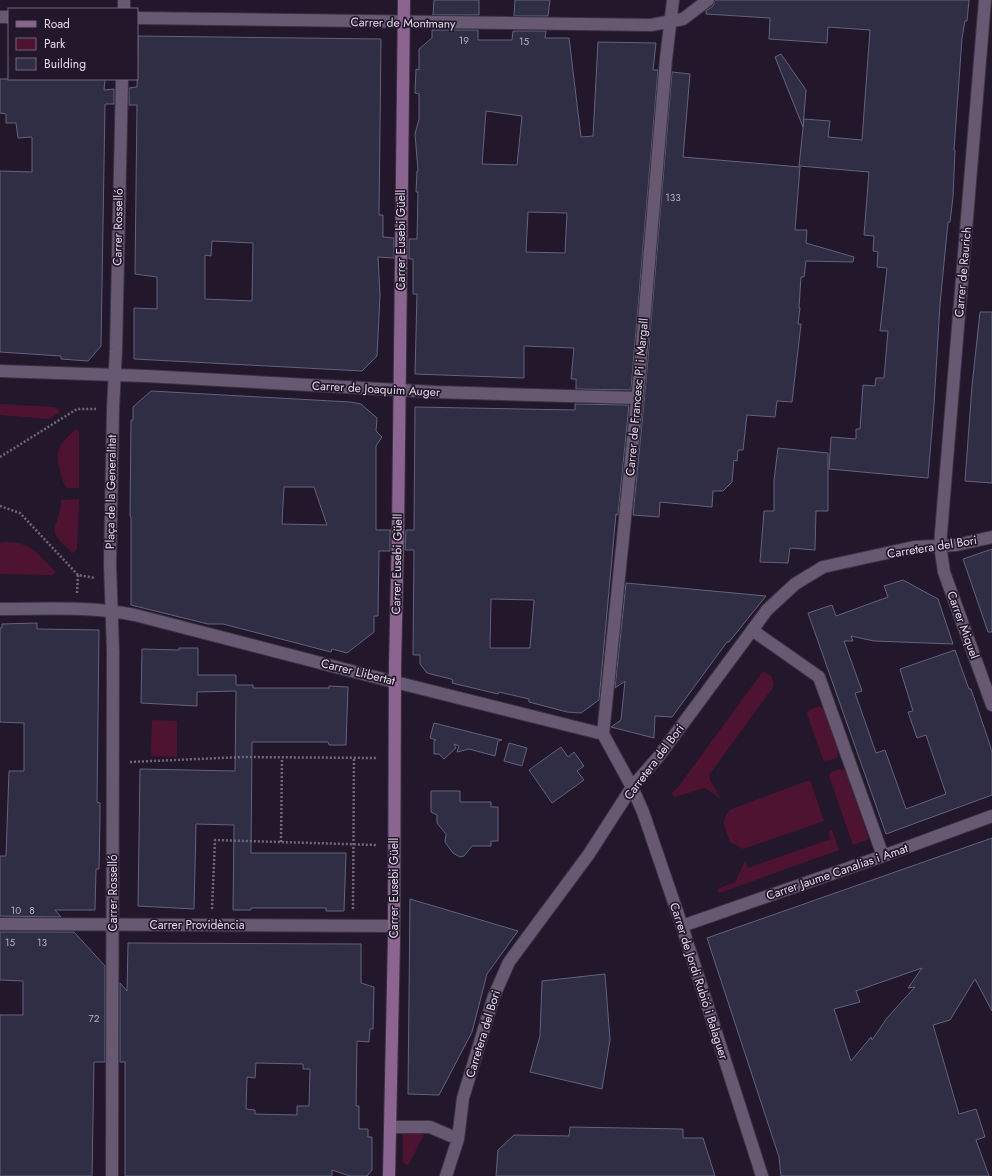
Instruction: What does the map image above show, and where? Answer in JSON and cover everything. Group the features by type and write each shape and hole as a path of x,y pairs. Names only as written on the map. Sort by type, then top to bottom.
{"street":[{"name":"Carrer Eusebi Güell","path":"389,1176 394,926 395,682 404,0"},
{"name":"Carrer de Francesc Pi i Margall","path":"603,734 637,398 673,0"},
{"name":"Carrer de Montmany","path":"138,18 403,23 640,25 683,19 708,0"},
{"name":"Carrer de Raurich","path":"940,545 985,0"},
{"name":"Carrer Rosselló","path":"114,375 122,80"},
{"path":"0,371 114,375"},
{"name":"Carrer de Joaquim Auger","path":"114,375 400,390 637,398"},
{"name":"Plaça de la Generalitat","path":"113,611 111,577 114,375"},
{"name":"Carretera del Bori","path":"446,1176 458,1139 463,1098 501,976 521,944 589,854 632,787 659,756 767,610 808,575 823,567 914,547 956,545 992,537"},
{"name":"Carrer Miquel","path":"940,545 944,572 992,705"},
{"path":"0,609 113,611"},
{"name":"Carrer Rosselló","path":"112,1176 113,611"},
{"name":"Carrer Llibertat","path":"113,611 135,614 395,682 603,734"},
{"path":"752,630 819,677 883,856"},
{"path":"603,734 632,787"},
{"name":"Carrer de Jordi Rubió i Balaguer","path":"632,787 682,926 762,1176"},
{"name":"Carrer Jaume Canalias i Amat","path":"682,926 883,856 992,816"},
{"name":"Carrer Providència","path":"0,924 394,926"},
{"path":"390,1127 430,1127 458,1139"}],"path":[{"path":"0,457 77,409"},
{"path":"0,506 20,512 78,575 96,578 111,577"},
{"path":"113,762 243,757 378,758"},
{"path":"281,842 282,758"},
{"path":"352,926 354,758"},
{"path":"212,926 215,840 377,845"}],"green space":[{"path":"0,404 55,407 60,412 49,419 0,415"},
{"path":"76,429 79,431 79,488 67,488 63,482 58,463 58,451 63,442"},
{"path":"79,499 77,549 73,553 58,538 55,533 55,529 60,511 61,500"},
{"path":"14,542 34,550 56,572 53,575 0,574 0,543"},
{"path":"763,671 772,677 774,686 709,775 710,780 721,799 705,788 675,797 671,794 679,786"},
{"path":"819,706 823,708 839,753 837,758 826,761 823,759 807,714 809,710"},
{"path":"152,720 177,721 177,757 151,756"},
{"path":"840,769 845,770 869,839 853,845 829,776 831,772"},
{"path":"810,780 824,821 743,849 730,842 723,822 729,810"},
{"path":"832,830 839,850 719,893 717,889 735,882 745,861 748,868 831,839 829,832"},
{"path":"403,1134 424,1134 409,1164 407,1165 403,1162"}],"building":[{"path":"434,0 479,0 479,15 433,15"},
{"path":"515,0 550,0 548,16 514,16"},
{"path":"715,0 969,0 967,21 965,21 962,38 954,150 953,197 950,222 948,222 940,304 928,478 829,469 831,437 856,439 856,429 860,429 863,385 875,386 876,378 884,378 888,331 880,331 887,268 877,267 878,252 873,251 874,236 864,235 869,172 799,166 804,119 830,121 828,137 862,140 870,30 828,27 827,43 769,39 770,18 706,14 706,11 713,6"},
{"path":"432,30 478,30 478,40 512,40 513,31 546,31 545,38 569,38 581,137 593,136 598,42 656,43 653,70 658,70 631,390 576,389 576,379 571,379 574,348 524,346 524,378 415,374 417,294 413,294 413,259 409,259 409,239 417,239 418,192 416,192 418,171 415,134 419,119 419,94 415,93 416,69 419,70 419,49 432,38","holes":["486,111 522,116 517,165 482,164","528,212 567,213 565,253 526,252"]},
{"path":"138,36 381,39 379,215 383,215 383,237 394,238 394,258 378,257 380,295 377,356 362,371 134,359 134,308 157,309 157,277 135,274 137,105 129,105 129,88 137,87","holes":["212,241 253,243 252,301 205,299 205,255 211,256"]},
{"path":"781,54 806,90 803,127 775,57"},
{"path":"672,72 690,74 683,157 800,167 795,230 807,230 806,243 854,257 853,262 806,261 804,277 801,277 798,324 801,324 792,402 777,401 775,417 747,415 743,450 738,450 737,461 734,460 732,482 723,491 713,491 712,507 660,502 659,517 633,515 646,382"},
{"path":"0,79 105,80 104,90 114,89 114,104 105,104 101,346 88,361 61,359 61,356 0,352 0,171 32,172 32,137 18,138 16,123 6,123 6,114 0,113"},
{"path":"980,312 992,312 992,483 965,481 972,386"},
{"path":"151,391 350,402 361,404 377,418 376,431 382,437 376,446 376,530 391,530 390,551 379,551 378,616 374,616 374,632 347,653 332,649 331,652 223,624 208,624 131,605 130,516 131,420 133,420 133,407","holes":["284,487 314,487 327,525 282,524"]},
{"path":"575,404 629,405 618,515 616,514 599,700 581,713 567,712 529,702 529,699 499,692 498,694 452,683 453,680 451,679 427,673 420,664 420,655 413,655 414,550 405,550 406,530 414,530 415,407 575,410","holes":["491,599 534,600 530,648 490,648"]},
{"path":"778,448 828,453 828,511 816,511 815,550 790,548 788,563 760,562 764,511 774,511 774,480"},
{"path":"992,549 992,632 988,632 963,559"},
{"path":"903,580 938,599 953,644 874,641 851,636 853,641 844,641 862,691 855,693 876,753 885,750 906,809 946,794 926,735 917,738 908,712 913,711 900,669 955,650 969,689 971,689 990,745 992,753 992,795 886,834 808,613 832,605 836,616 888,597 884,586"},
{"path":"626,583 766,596 729,642 727,642 672,717 655,716 654,738 611,727 621,720 625,681 615,688"},
{"path":"37,623 37,629 99,630 97,802 100,803 100,818 99,869 96,869 95,910 55,910 61,917 0,916 0,856 6,856 9,771 24,771 24,723 0,722 0,628 2,628 2,624"},
{"path":"179,648 198,648 198,675 236,675 236,685 253,685 253,688 348,687 346,745 329,745 328,742 252,742 251,853 346,853 344,911 326,911 326,908 251,908 251,910 233,910 234,825 196,824 194,909 138,906 140,769 235,771 236,691 197,692 197,706 141,703 142,649 179,650"},
{"path":"434,723 502,740 498,741 495,756 469,749 457,752 459,746 454,744 456,748 444,759 439,754 434,754 434,741 436,740 430,738"},
{"path":"509,743 527,748 522,766 504,761"},
{"path":"561,747 568,757 574,752 584,766 577,771 584,780 552,803 529,770"},
{"path":"431,791 460,791 460,802 491,802 491,807 498,807 498,841 491,841 491,846 472,846 464,856 460,857 453,853 445,842 446,834 437,823 437,815 431,812"},
{"path":"992,838 992,1011 975,979 950,1020 933,1025 959,1114 976,1109 985,1137 976,1140 989,1176 781,1176 779,1157 707,938","holes":["922,968 908,988 915,987 887,1018 872,1040 871,1037 851,1061 834,1009 860,1002 856,991"]},
{"path":"410,899 518,931 487,974 472,1032 439,1095 408,1094"},
{"path":"0,932 74,932 105,966 105,1062 94,1062 92,1176 0,1176 0,1015 23,1015 23,981 0,980"},
{"path":"128,943 361,944 361,983 374,987 373,1029 370,1029 369,1042 357,1041 356,1106 359,1106 359,1129 368,1129 368,1137 372,1137 372,1170 367,1176 350,1176 332,1170 332,1176 125,1176 125,1062 120,1062 120,983 127,991","holes":["256,1063 303,1064 303,1069 310,1069 309,1106 297,1106 297,1115 255,1114 255,1110 246,1109 247,1077 255,1078"]},
{"path":"605,974 610,1040 602,1089 530,1072 540,1036 542,981"},
{"path":"570,1127 683,1129 683,1138 703,1138 715,1176 496,1176 498,1150 514,1135 569,1136"}]}
